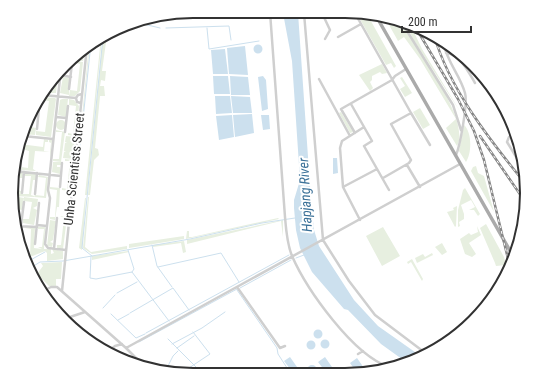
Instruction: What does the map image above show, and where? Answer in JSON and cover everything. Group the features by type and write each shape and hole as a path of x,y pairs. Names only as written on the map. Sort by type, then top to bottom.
{"main road":[{"path":"379,21 510,251"}],"street":[{"path":"270,18 285,219 292,256 335,322 350,340 362,351 384,364"},
{"path":"304,18 322,240 349,281 375,315 422,350"},
{"path":"324,18 330,30 325,39"},
{"path":"358,18 430,145"},
{"path":"338,37 361,24"},
{"path":"406,29 453,105 461,130"},
{"path":"445,49 465,94 459,149 456,155"},
{"path":"446,53 451,54 463,64 476,83"},
{"name":"Unha Scientists Street","path":"62,291 86,54"},
{"path":"69,90 72,67"},
{"path":"337,112 392,80 394,76 406,69"},
{"path":"63,76 71,77"},
{"path":"60,80 50,175 46,246 54,249 66,250"},
{"path":"319,80 350,136"},
{"path":"47,96 76,98 78,95 82,94"},
{"path":"76,98 77,102 81,103"},
{"path":"351,104 372,141 364,146 389,190"},
{"path":"65,132 68,106"},
{"path":"37,130 40,108"},
{"path":"342,109 355,133"},
{"path":"383,178 411,160 391,124 411,113"},
{"path":"56,117 66,118"},
{"path":"360,220 344,187 340,148 342,141 364,127"},
{"path":"27,136 54,139"},
{"path":"511,136 507,142 517,158"},
{"path":"21,158 20,172 61,176"},
{"path":"406,164 420,186"},
{"path":"126,348 461,164"},
{"path":"60,187 61,165"},
{"path":"344,187 377,169"},
{"path":"22,193 24,172"},
{"path":"35,194 37,173"},
{"path":"24,202 21,225 47,226"},
{"path":"35,244 39,203"},
{"path":"54,249 57,218"},
{"path":"47,290 54,286 62,291 122,344 136,358"},
{"path":"237,287 280,348 285,346"},
{"path":"69,317 85,312"},
{"path":"112,348 122,344"},
{"path":"358,354 362,351"}],"green space":[{"path":"359,18 370,19 396,66 394,68 391,63 386,65"},
{"path":"388,24 404,28 439,83 449,101 456,119 420,59 404,37 398,41"},
{"path":"409,30 414,32 422,49 461,113 413,39"},
{"path":"106,40 102,71 106,71 105,81 101,80 100,86 104,86 105,96 100,96 95,148 98,149 99,155 94,160 90,195 88,195 102,43"},
{"path":"101,43 87,195 85,195 100,44"},
{"path":"88,52 89,52 79,157 78,158"},
{"path":"84,56 83,61 79,61"},
{"path":"78,61 83,62 80,91 75,96 69,96 70,90 77,91 80,64 76,63"},
{"path":"382,64 387,73 382,74 380,72 372,76 372,80 370,82 373,88 370,91 359,75"},
{"path":"63,77 69,78 69,95 60,93"},
{"path":"402,77 412,93 405,97 400,89 405,86 400,78"},
{"path":"57,83 56,93 49,93 51,91 54,91 51,90 53,87 55,88"},
{"path":"46,97 56,99 51,137 36,135 36,131 45,132 49,101 44,100"},
{"path":"68,99 66,117 58,115 60,100"},
{"path":"69,99 74,100 79,106 76,136 68,135 68,133 73,134 76,106 69,105"},
{"path":"420,108 430,125 423,129 413,112"},
{"path":"341,112 353,132 350,133 339,113"},
{"path":"456,119 459,134 457,146 446,128"},
{"path":"59,120 63,120 65,121 65,129 59,130 56,127 56,123"},
{"path":"464,125 469,132 470,137 470,148 466,162 459,151"},
{"path":"31,126 31,127 36,128 35,135 28,134"},
{"path":"56,130 65,132 61,162 53,161 53,159 59,159 62,132 56,132"},
{"path":"66,136 75,137 73,159 63,158 64,152 66,152 64,151 65,143 67,143 65,142"},
{"path":"44,139 48,140 48,142 45,142 44,151 50,152 35,151 33,169 36,171 21,170 21,167 28,168 29,151 24,149 25,145 43,147"},
{"path":"49,140 52,140 50,160 51,143"},
{"path":"65,159 73,160 69,191 62,190 62,188 67,189 70,161 65,161"},
{"path":"53,162 61,162 61,165 57,165 57,167 60,167 60,174 52,172"},
{"path":"476,166 478,173 484,176 494,212 471,171 473,167"},
{"path":"19,173 23,173 23,178 19,178 18,190"},
{"path":"25,174 37,174 36,180 33,180 31,195 34,197 18,196 18,190 21,191 21,194 29,194 31,176 25,176"},
{"path":"39,175 48,177 46,198 34,197 35,195 44,196 46,178 38,177"},
{"path":"50,187 60,188 59,207 57,207 55,220 50,219 50,217 55,217 57,190 50,189"},
{"path":"465,188 480,214 478,216 474,210 469,210 475,207 471,200 461,205 464,219 459,222 460,226 458,227 458,210 463,190"},
{"path":"18,197 24,198 22,210 18,209"},
{"path":"24,197 38,199 37,206 33,208 37,210 34,225 23,223 23,219 29,219 32,202 24,201"},
{"path":"88,197 85,247 91,252 127,246 127,249 92,254 83,248"},
{"path":"86,198 82,250 79,248"},
{"path":"457,206 455,227 447,212 454,210 453,208"},
{"path":"60,216 67,217 63,249 57,248 57,245 61,245 64,218"},
{"path":"279,219 186,239 187,231 189,231 189,237 192,237"},
{"path":"50,220 56,221 53,240 50,242 53,243 52,247 47,246"},
{"path":"283,220 283,237 281,221 187,244 187,240"},
{"path":"486,224 504,257 504,265 496,266 480,228"},
{"path":"477,226 481,235 469,243 476,254 472,257 465,254 460,239 469,233 471,235 478,232"},
{"path":"21,227 35,228 34,248 42,249 38,247 42,247 44,229 38,229 38,227 45,227 44,249 51,249 51,254 54,253 52,249 63,251 63,259 47,261 47,253 45,251 30,257 31,229"},
{"path":"383,227 400,256 382,266 366,236"},
{"path":"184,236 184,239 129,248 129,244"},
{"path":"184,241 186,252 183,253 181,243 153,247 153,245"},
{"path":"442,243 447,252 442,255 435,247"},
{"path":"129,252 92,260 92,256"},
{"path":"432,253 433,255 417,263 415,258 423,254 425,257"},
{"path":"412,259 423,279 422,281 411,262 408,264 407,262"},
{"path":"62,262 61,279 56,279 56,286 49,286 39,276 38,273 43,266 41,263"}],"water":[{"name":"Hapjang River","path":"284,18 298,18 311,200 314,230 319,246 354,300 378,326 416,353 412,355 402,359 381,344 348,310 344,309 312,272 300,248 296,230 294,208 294,200 300,180 292,61"},
{"path":"258,44 263,49 258,54 253,49"},
{"path":"245,46 248,75 229,74 227,48"},
{"path":"225,49 228,74 213,74 211,50"},
{"path":"213,76 228,76 230,94 214,94"},
{"path":"230,76 248,77 250,95 231,95"},
{"path":"263,76 266,80 268,109 262,111 258,77"},
{"path":"215,96 230,96 232,113 216,114"},
{"path":"231,96 250,97 252,113 233,113"},
{"path":"252,114 254,133 235,137 233,115"},
{"path":"232,115 234,137 219,140 216,116"},
{"path":"261,115 269,115 270,129 263,130"},
{"path":"333,158 337,158 338,173 333,174"},
{"path":"318,329 323,334 318,339 313,334"},
{"path":"325,339 330,344 325,349 320,344"},
{"path":"311,340 316,345 311,350 306,345"},
{"path":"290,357 298,368 289,368 284,361"},
{"path":"325,357 332,367 323,368 318,362"},
{"path":"357,358 364,367 354,368 350,363"},
{"path":"310,365 314,365 317,368 307,368"}],"waterway":[{"path":"146,25 160,28"},
{"path":"166,28 229,26 231,40"},
{"path":"207,28 209,49 259,41"},
{"path":"92,256 82,248 102,43"},
{"path":"75,195 90,51"},
{"name":"Hapjang River","path":"34,266 40,262 63,261 190,239 262,223 295,218"},
{"path":"152,245 157,266 172,287"},
{"path":"128,250 134,269 132,272"},
{"path":"31,260 45,252"},
{"path":"158,267 221,253 239,282"},
{"path":"146,333 289,255"},
{"path":"296,258 304,255"},
{"path":"91,256 90,278 96,279 132,272 169,321"},
{"path":"240,288 291,260"},
{"path":"117,293 137,282"},
{"path":"130,313 173,288 189,310"},
{"path":"139,342 237,289"},
{"path":"237,290 277,348 278,354 287,368"},
{"path":"103,308 115,295"},
{"path":"172,344 202,328 225,312"},
{"path":"111,314 136,338 145,334"},
{"path":"118,320 129,314"},
{"path":"189,368 210,354 193,332"},
{"path":"177,348 194,336"},
{"path":"168,339 197,368"},
{"path":"168,367 173,356 178,351"}],"railway":[{"path":"420,35 458,99 474,131 484,160 508,258"},
{"path":"437,44 449,74 460,93 484,131 520,176"},
{"path":"480,136 520,194"}]}
